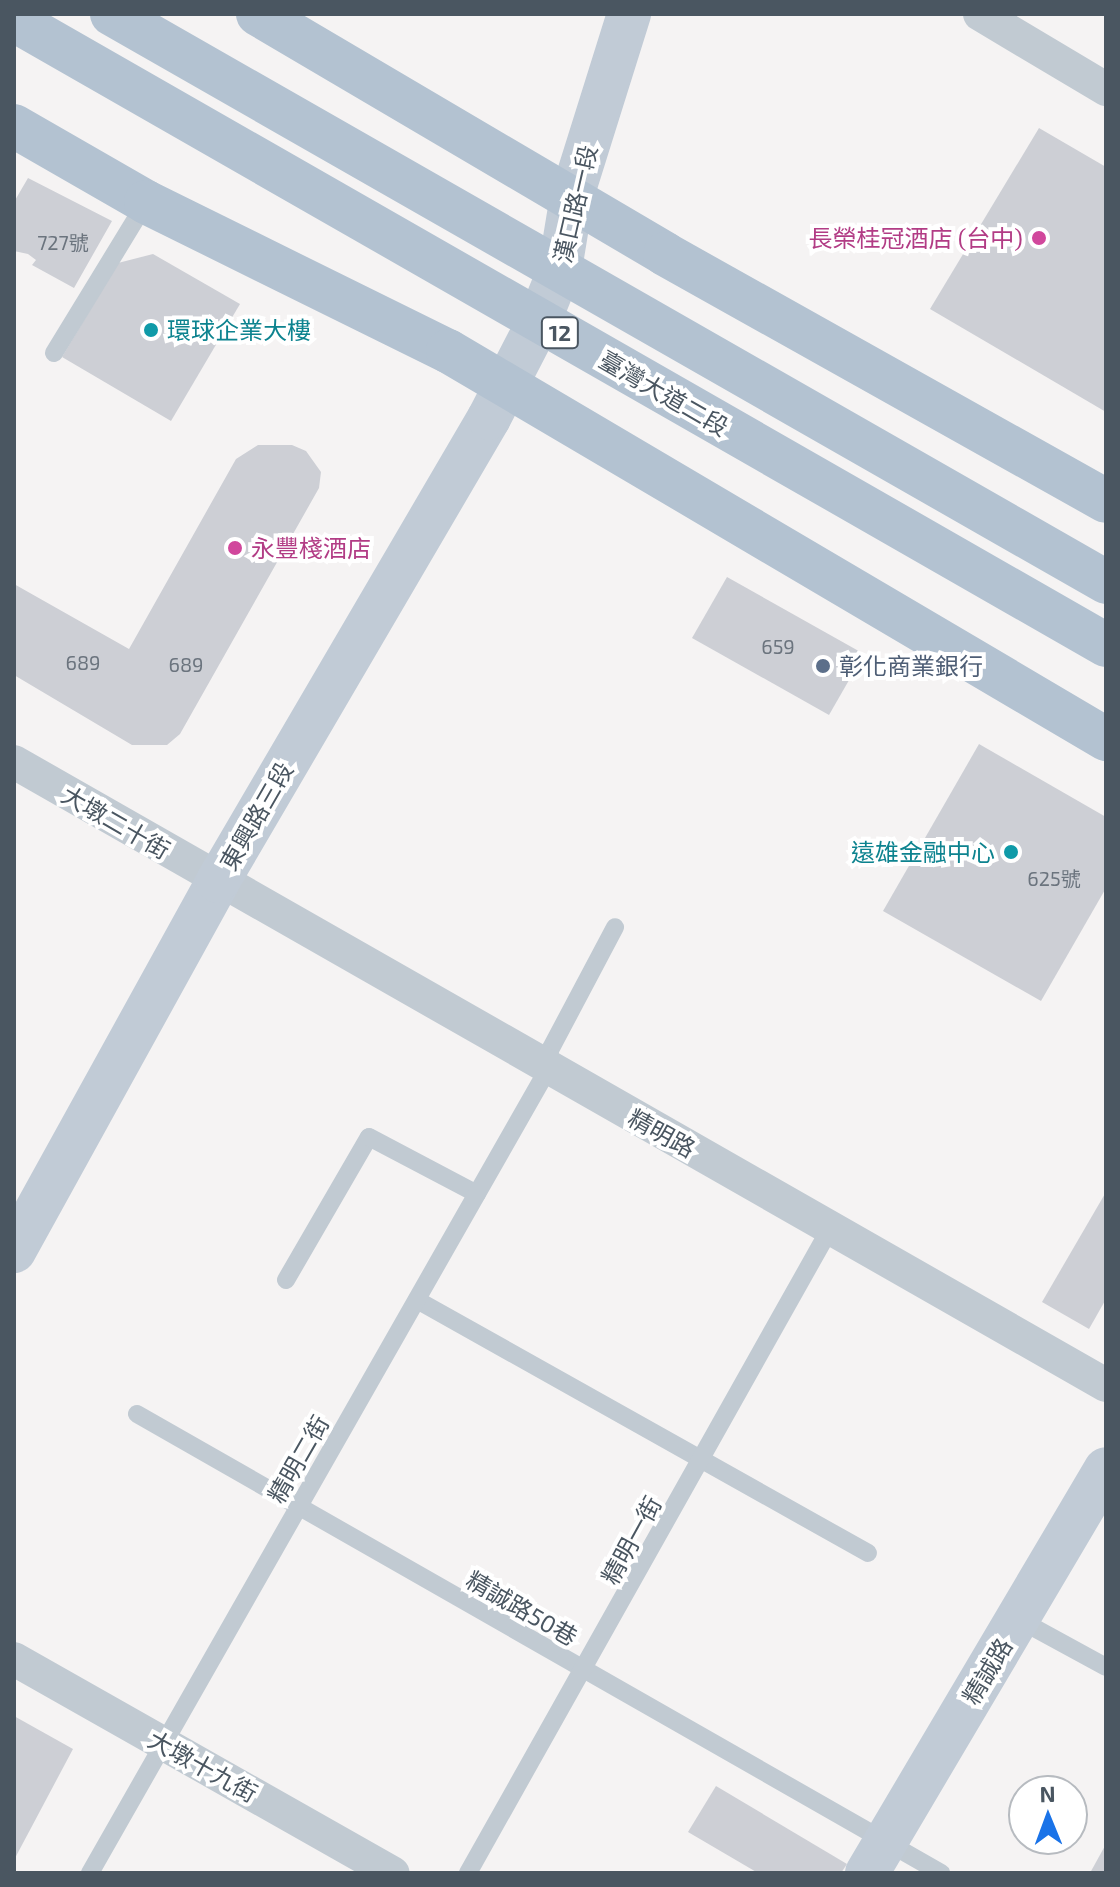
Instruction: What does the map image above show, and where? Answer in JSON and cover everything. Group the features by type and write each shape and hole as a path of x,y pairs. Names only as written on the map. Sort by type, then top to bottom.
{"main road":[{"name":"12","path":"112,14 1106,582"},
{"path":"258,14 572,196 665,254 1106,501"},
{"name":"臺灣大道二段","path":"14,20 1106,645"},
{"path":"14,126 146,202 448,351 1106,739"}],"street":[{"name":"漢口路一段","path":"505,386 539,321 560,269 572,196 629,14"},
{"path":"980,14 1106,89"},
{"name":"東興路三段","path":"14,1251 218,881 505,386"},
{"name":"大墩二十街","path":"14,762 218,881"},
{"name":"精明路","path":"218,881 1106,1385"},
{"name":"精誠路","path":"876,1858 1106,1469"},
{"name":"大墩十九街","path":"14,1659 393,1873"}],"lane":[{"path":"54,353 146,202"},
{"name":"精明二街","path":"90,1873 548,1069 550,1050 615,927"},
{"path":"286,1280 369,1137 477,1194"},
{"name":"精明一街","path":"468,1873 585,1672 831,1227"},
{"path":"417,1300 704,1458 868,1553"},
{"name":"精誠路50巷","path":"137,1414 585,1672 876,1858 941,1873"},
{"path":"1018,1619 1106,1667"}],"building":[{"name":"長榮桂冠酒店 (台中)","path":"1039,128 1106,167 1106,412 930,309"},
{"path":"28,178 112,221 74,288 32,265 36,260 28,254 14,251 14,202"},
{"name":"環球企業大樓","path":"153,254 240,304 171,421 62,357 118,263"},
{"path":"258,445 292,445 306,451 321,472 319,488 180,734 167,745 132,745 14,675 14,584 129,649 236,459"},
{"path":"727,577 864,654 829,715 692,638"},
{"name":"遠雄金融中心","path":"979,744 1106,817 1106,888 1041,1001 883,911"},
{"path":"1106,1192 1106,1299 1089,1329 1042,1302"},
{"path":"14,1716 73,1749 14,1860"},
{"path":"716,1786 847,1864 841,1873 758,1873 688,1832"},
{"path":"1106,1844 1106,1873 1090,1873"}],"place":[{"name":"長榮桂冠酒店 (台中)","path":"1039,238"},
{"name":"環球企業大樓","path":"151,330"},
{"name":"永豐棧酒店","path":"235,548"},
{"name":"彰化商業銀行","path":"823,666"},
{"name":"遠雄金融中心","path":"1011,852"}]}
